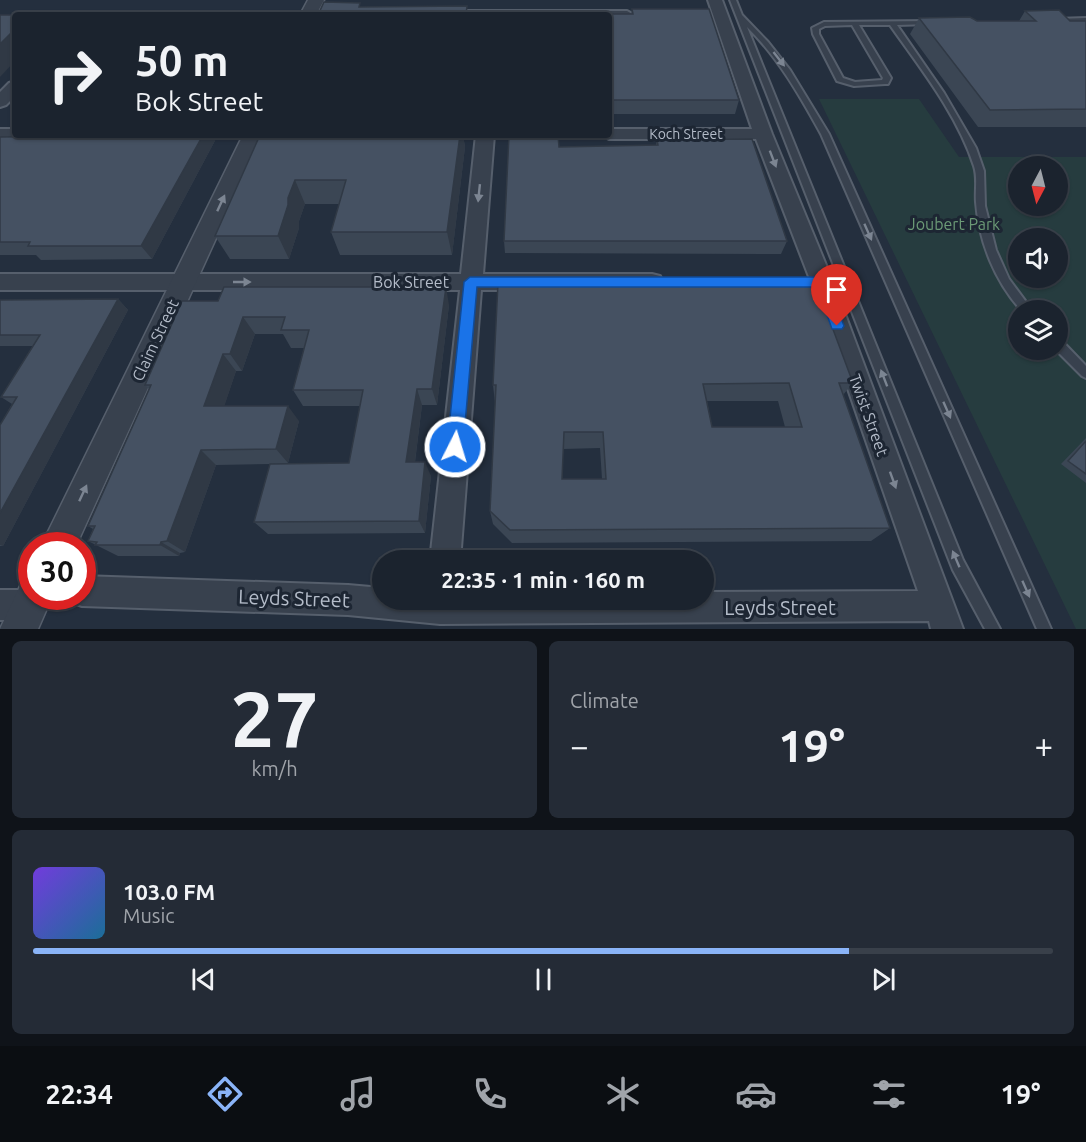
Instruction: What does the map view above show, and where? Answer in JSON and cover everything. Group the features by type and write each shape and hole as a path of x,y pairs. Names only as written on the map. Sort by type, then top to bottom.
{"street":[{"name":"Twist Street","path":"725,9 763,134 822,282 942,617"},
{"path":"612,15 638,15"},
{"path":"0,102 12,89"},
{"name":"Koch Street","path":"612,134 763,134"},
{"name":"Claim Street","path":"65,532 252,138"},
{"path":"445,550 485,138"},
{"name":"Bok Street","path":"0,282 669,282"},
{"path":"798,282 822,282"},
{"name":"Leyds Street","path":"96,591 348,600 440,613 942,617"}],"lane":[{"path":"725,9 958,565 993,629"},
{"path":"725,9 772,50 793,77 825,134 1044,629"},
{"path":"1052,21 1086,20"},
{"path":"854,23 887,78 885,82 854,84 840,79 816,34 815,28 818,25 854,23 938,22"},
{"path":"892,23 943,96 976,158 980,171 980,201 991,254 998,272 1018,300"},
{"path":"1068,354 1086,373"}],"green space":[{"name":"Joubert Park","path":"819,99 919,99 959,157 1008,157 1008,216 1068,216 1068,157 1086,157 1086,629 1076,629"}],"building":[{"path":"324,2 360,3 359,7 467,6 466,12 319,12"},
{"path":"632,9 709,9 739,100 612,100 612,14 633,14"},
{"path":"1059,10 1070,21 1086,21 1086,109 990,110 919,18 970,17 977,21 1036,21 1025,11"},
{"path":"0,15 12,15 12,32 0,44"},
{"path":"0,137 201,138 141,246 28,246 30,242 0,242"},
{"path":"259,138 460,138 447,232 331,232 346,180 295,180 278,236 215,236"},
{"path":"509,138 558,138 559,147 658,145 657,140 752,139 787,241 504,241"},
{"path":"815,281 853,383 839,383 890,528 510,530 490,511 498,283","holes":["789,383 802,427 712,427 703,384","564,432 603,432 606,479 562,479"]},
{"path":"224,287 446,287 432,389 417,389 406,462 425,462 419,521 254,522 270,464 349,463 363,390 293,390 309,330 281,330 285,317 243,317 230,354 223,354 204,406 288,406 276,449 201,450 167,541 161,542 160,545 96,545 96,532 92,532 95,526 88,526 151,385 145,385 182,301 218,301"},
{"path":"118,299 0,513 0,425 17,397 1,397 40,335 0,335 0,300"},
{"path":"1086,441 1086,474 1068,461"}],"route":[{"path":"455,447 470,282 822,282 837,326"}]}
